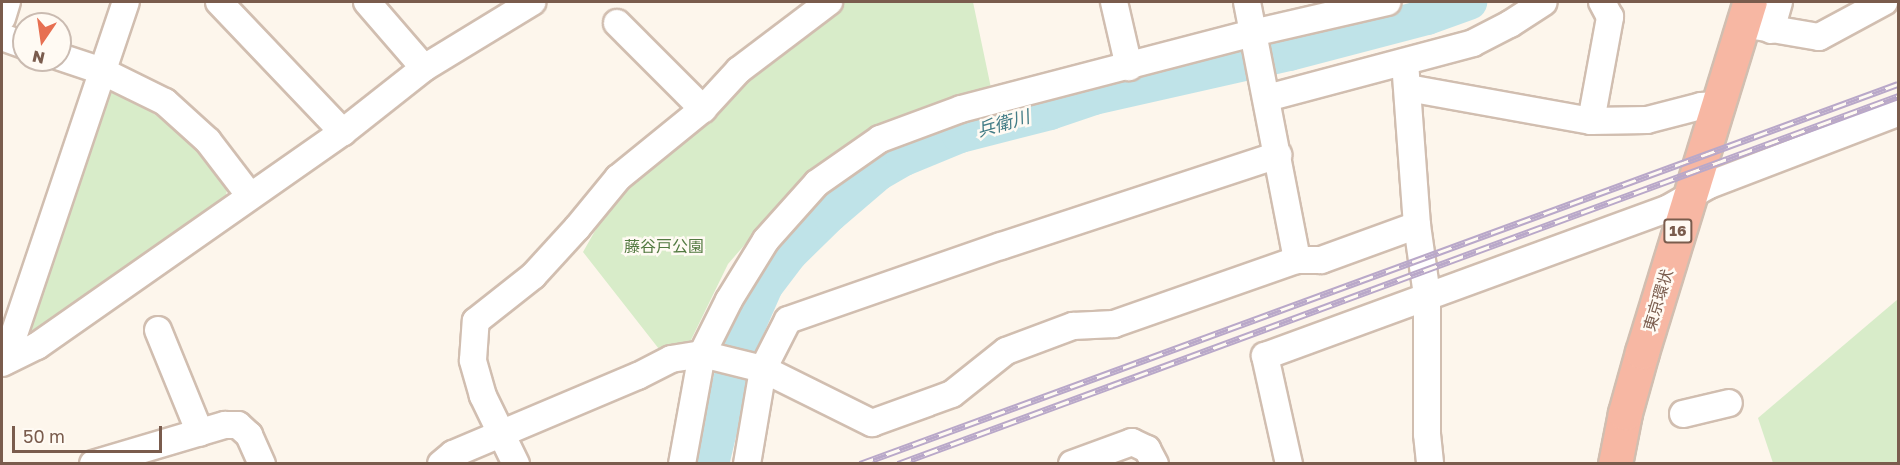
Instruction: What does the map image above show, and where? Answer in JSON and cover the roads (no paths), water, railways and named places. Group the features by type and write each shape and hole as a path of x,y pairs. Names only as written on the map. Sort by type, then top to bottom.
{"highway":[{"name":"東京環状","path":"1615,464 1625,413 1717,105 1755,19"}],"street":[{"path":"2,18 7,2"},
{"path":"3,362 126,2"},
{"path":"219,2 343,132"},
{"path":"367,2 424,68"},
{"path":"516,464 483,396 473,360 476,321 533,276 618,178 703,109 739,70 829,2"},
{"path":"1114,2 1129,67"},
{"path":"1246,2 1266,93 1297,260"},
{"path":"682,464 702,354 729,300 766,240 817,183 880,139 961,109 1129,67 1255,40 1387,2"},
{"path":"1266,93 1405,62 1473,43 1510,24 1544,2"},
{"path":"1591,121 1610,17 1602,2"},
{"path":"1755,19 1779,2"},
{"path":"1755,19 1819,37 1884,2"},
{"path":"3,362 37,346 343,132 424,68 524,3"},
{"path":"617,23 703,109"},
{"path":"72,61 102,71 165,102 208,141 250,196"},
{"path":"1405,62 1417,225 1427,295 1422,462"},
{"path":"1408,88 1591,121 1647,120 1701,106 1717,105"},
{"path":"1289,464 1265,356 1667,209 1709,185 1899,113"},
{"path":"747,464 763,369 788,320 1001,246 1278,155"},
{"path":"441,464 453,454 671,359 702,354 763,369 872,423 952,394 1006,351 1073,327 1114,324 1297,260 1321,260 1417,225"},
{"path":"158,330 200,433"},
{"path":"1683,414 1729,403"},
{"path":"93,464 225,425 238,425 249,435 262,464"},
{"path":"1072,464 1131,442 1147,449 1155,464"}],"waterway":[{"name":"兵衛川","path":"711,464 740,343 765,286 789,254 830,214 878,173 904,158 960,135 1050,112 1094,97 1289,53 1427,17 1469,2"}],"railway":[{"path":"860,464 1898,84"},
{"path":"898,464 1898,96"}],"park label":[{"name":"藤谷戸公園","path":"664,246"}]}
